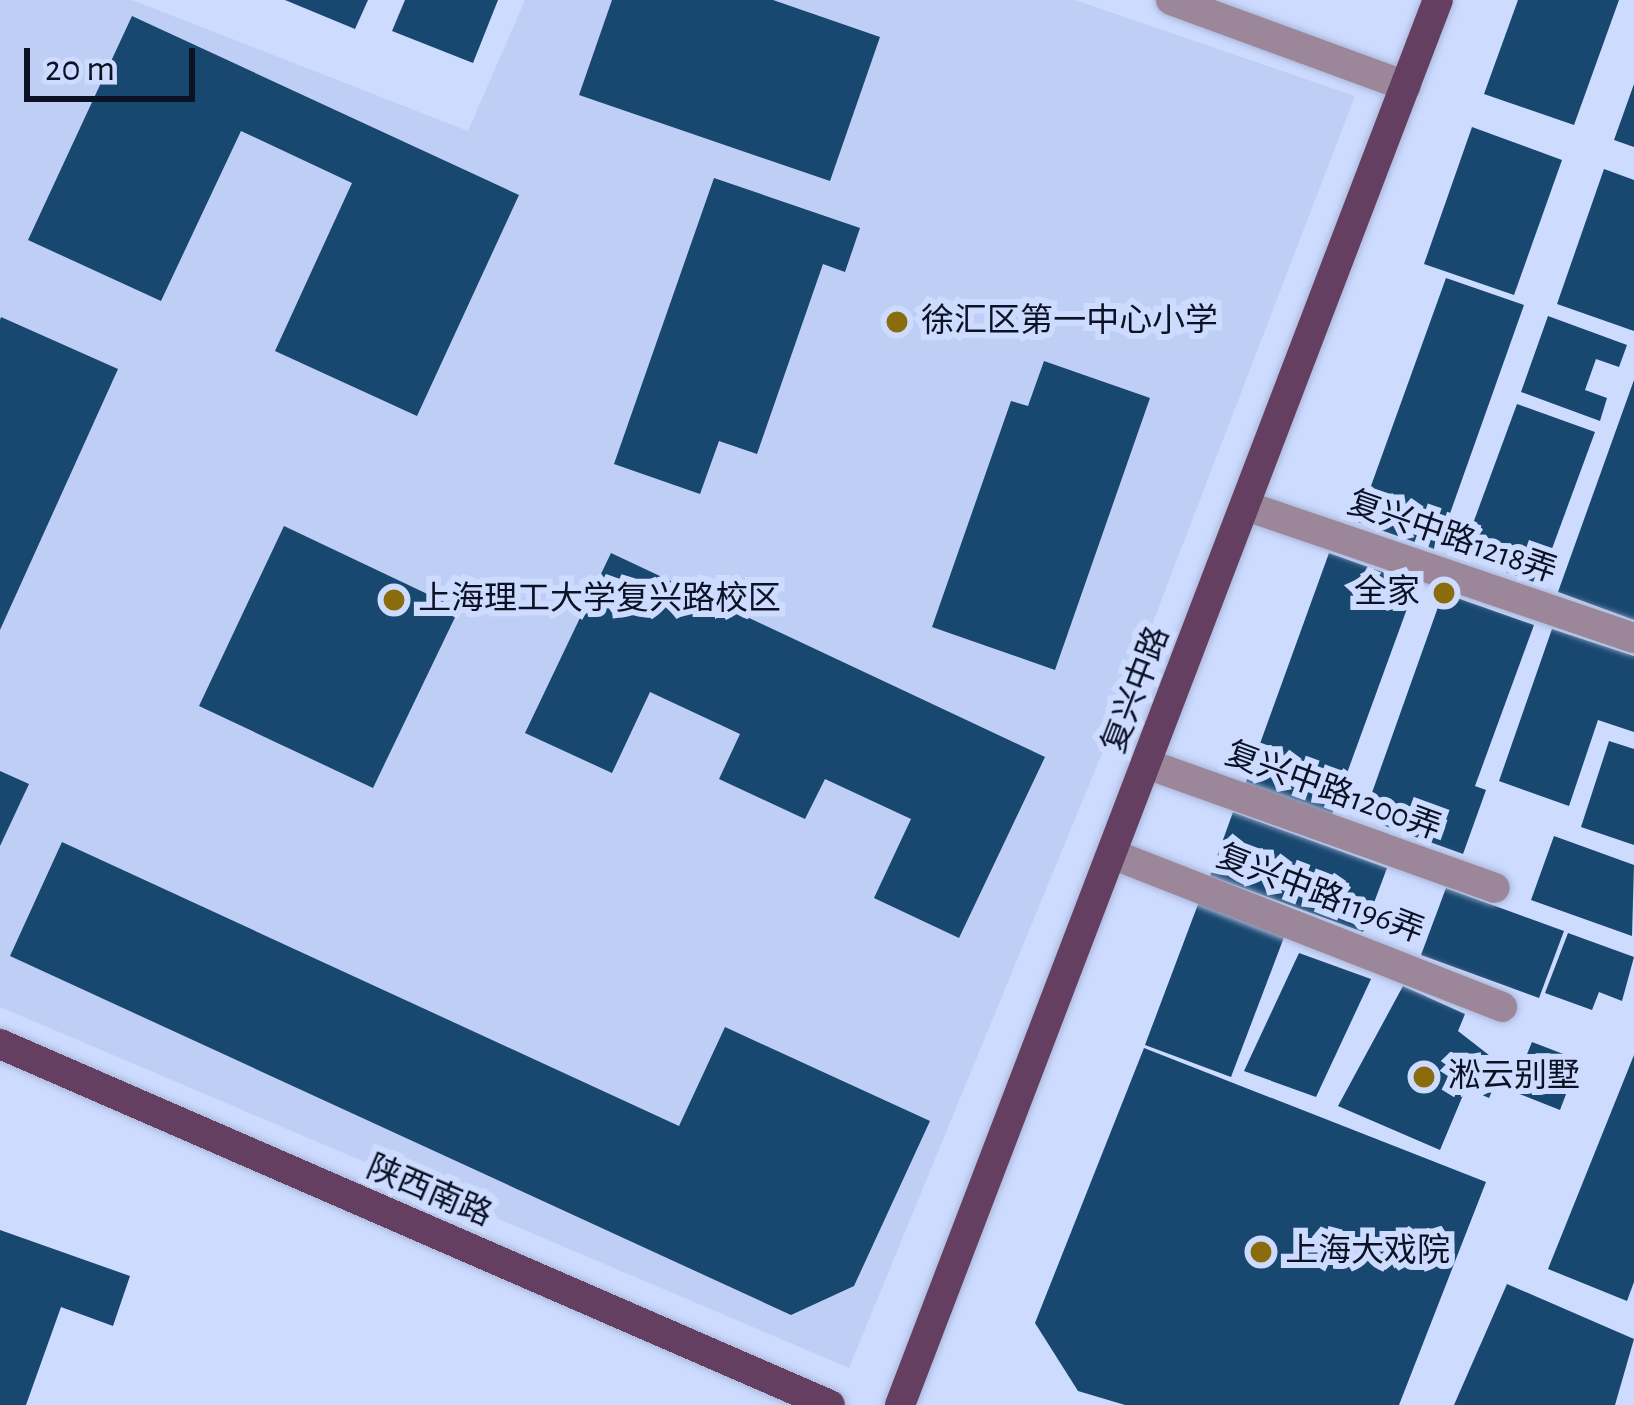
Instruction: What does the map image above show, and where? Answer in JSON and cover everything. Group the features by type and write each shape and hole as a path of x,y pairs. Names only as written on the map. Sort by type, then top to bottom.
{"main road":[{"name":"复兴中路","path":"900,1405 1438,0"},
{"name":"陕西南路","path":"0,1044 830,1405"}],"street":[{"path":"1171,0 1406,86"},
{"name":"复兴中路1218弄","path":"1246,506 1634,638"},
{"name":"复兴中路1200弄","path":"1147,764 1495,888"},
{"name":"复兴中路1196弄","path":"1112,854 1502,1007"}],"shaded area":[{"name":"上海理工大学复兴路校区","path":"0,0 132,0 468,131 525,0 1075,0 1355,96 1110,734 849,1368 0,1007"}],"building":[{"path":"285,0 368,0 355,29"},
{"path":"405,0 498,0 473,63 392,31"},
{"path":"612,0 773,0 880,37 830,181 579,95"},
{"path":"1518,0 1619,0 1574,125 1484,94"},
{"path":"132,16 519,195 417,416 275,351 352,183 241,131 161,301 28,240"},
{"path":"1634,84 1634,147 1614,140"},
{"path":"1472,127 1562,160 1514,295 1424,264"},
{"path":"1604,169 1634,180 1634,331 1557,304"},
{"path":"714,178 860,228 845,272 823,264 757,454 719,441 700,494 614,464"},
{"path":"1446,278 1524,305 1437,550 1358,522"},
{"path":"1548,316 1627,345 1619,367 1596,359 1585,390 1607,398 1600,421 1521,392"},
{"path":"0,320 118,369 0,630"},
{"path":"1044,361 1150,398 1055,670 932,627 1011,401 1028,406"},
{"path":"1634,380 1634,620 1558,592"},
{"path":"1517,404 1595,432 1539,584 1461,556"},
{"path":"284,526 459,609 373,788 199,706"},
{"path":"611,553 1045,757 959,938 874,898 911,819 825,779 805,819 719,779 740,734 650,692 612,773 525,733"},
{"path":"1329,553 1416,584 1331,817 1245,785"},
{"path":"1443,593 1534,625 1475,786 1486,790 1463,854 1363,818"},
{"path":"1552,629 1634,656 1634,732 1598,720 1569,806 1499,781"},
{"path":"1609,741 1634,749 1634,845 1581,827"},
{"path":"0,771 29,784 0,846"},
{"path":"1233,812 1387,868 1363,932 1210,876"},
{"path":"1554,836 1634,865 1632,936 1531,900"},
{"path":"62,842 679,1126 725,1027 930,1121 854,1286 791,1315 10,956"},
{"path":"1446,888 1564,931 1539,998 1421,955"},
{"path":"1200,899 1286,932 1231,1077 1145,1045"},
{"path":"1568,933 1634,957 1622,1001 1599,992 1592,1010 1545,993"},
{"path":"1299,953 1371,979 1316,1097 1244,1071"},
{"name":"淞云别墅","path":"1403,986 1465,1014 1458,1031 1503,1066 1489,1098 1466,1088 1440,1150 1338,1106"},
{"path":"1532,1042 1579,1060 1560,1110 1512,1091"},
{"name":"上海大戏院","path":"1144,1048 1486,1182 1399,1405 1125,1405 1078,1391 1035,1323"},
{"path":"1634,1055 1634,1282 1627,1301 1548,1269"},
{"path":"0,1230 130,1276 113,1326 61,1307 26,1405 0,1405"},
{"path":"1507,1284 1634,1339 1615,1405 1454,1405"}],"place":[{"name":"徐汇区第一中心小学","path":"897,322"},
{"name":"全家","path":"1444,593"},
{"name":"上海理工大学复兴路校区","path":"394,600"},
{"name":"淞云别墅","path":"1424,1077"},
{"name":"上海大戏院","path":"1261,1252"}]}
